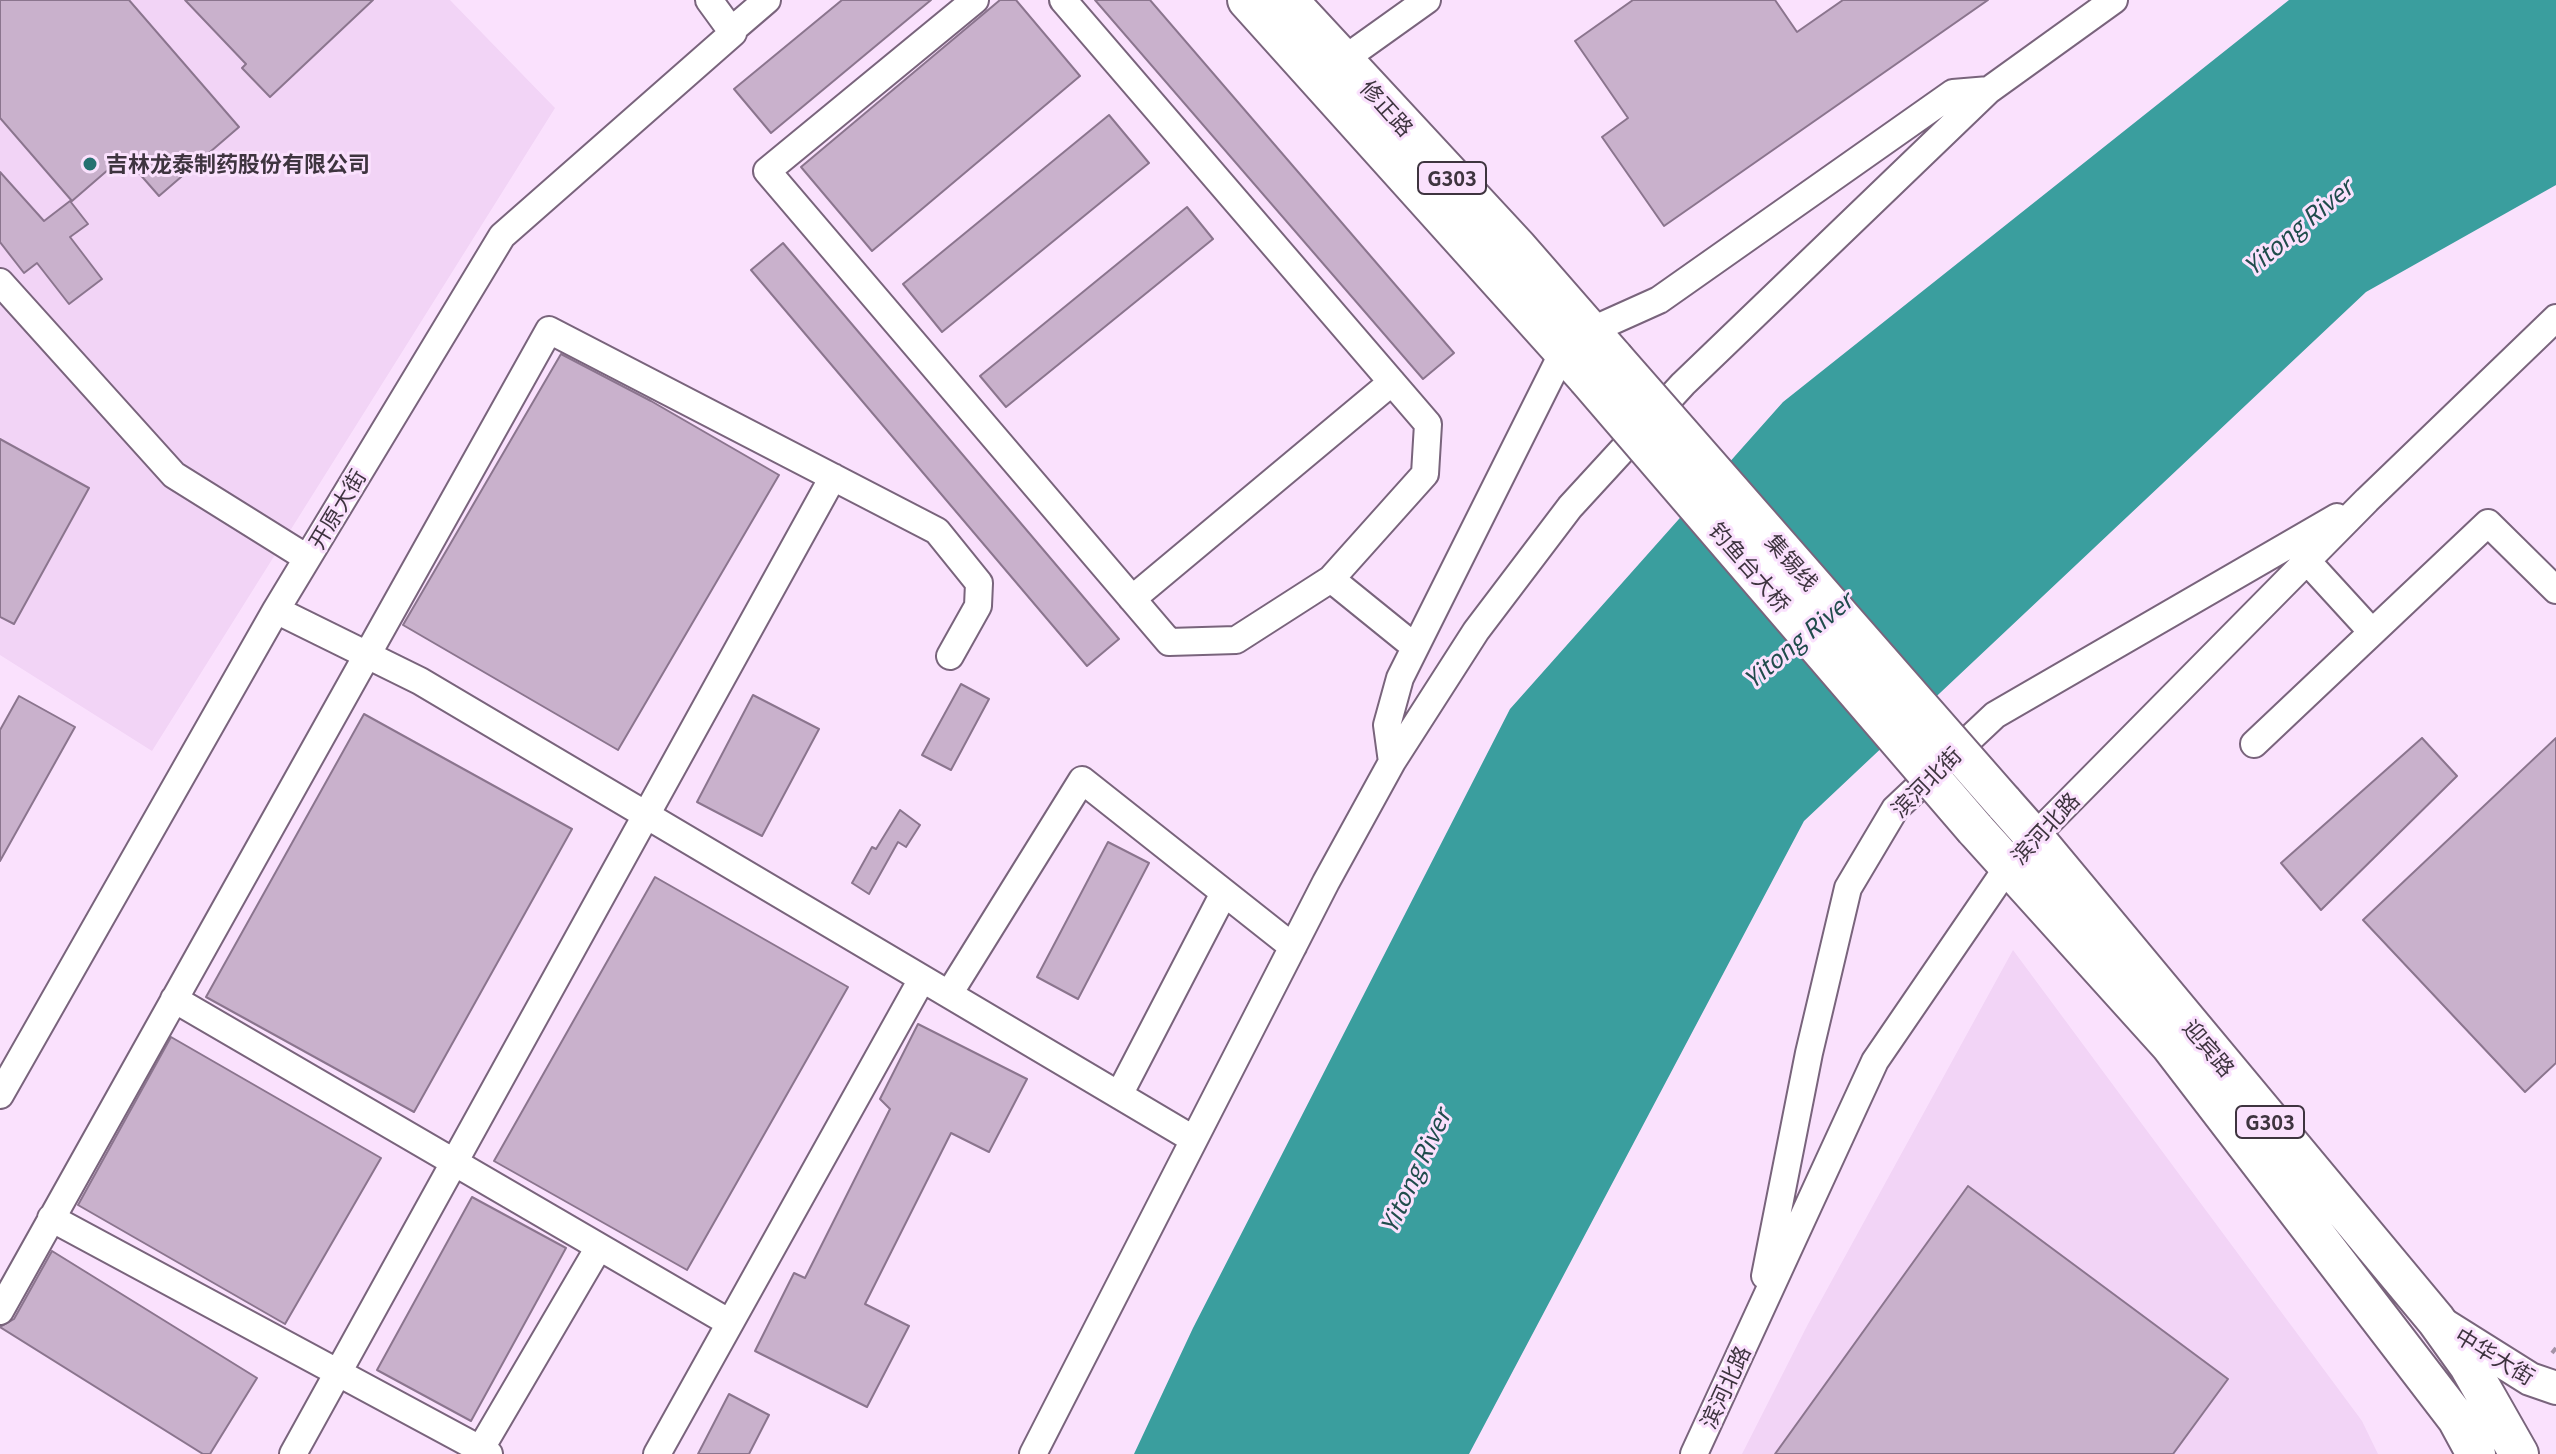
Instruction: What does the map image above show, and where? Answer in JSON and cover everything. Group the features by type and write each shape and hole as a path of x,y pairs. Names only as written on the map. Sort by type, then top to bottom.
{"highway":[{"name":"修正路","path":"1247,0 1588,355"},
{"name":"修正路","path":"1288,0 1518,248 1588,355"},
{"name":"集锡线","path":"1588,355 2003,802"},
{"name":"钓鱼台大桥","path":"1588,355 1975,829"},
{"name":"迎宾路","path":"2003,802 2436,1320 2469,1366 2519,1454"},
{"name":"迎宾路","path":"1975,829 2170,1045 2457,1419 2476,1454"}],"main road":[{"name":"中华大街","path":"2436,1320 2530,1379 2556,1388"}],"street":[{"path":"709,0 732,31"},
{"name":"开原大街","path":"0,1095 276,610 502,236 767,0"},
{"path":"975,0 767,171 1169,642 1236,640 1331,579 1425,474 1428,424 1063,0"},
{"path":"1343,60 1427,0"},
{"path":"1033,1454 1193,1139 1392,762 1476,631 1570,507 1683,384 1989,90 2114,0"},
{"path":"1392,762 1387,725 1400,678 1415,647 1588,355 1659,300 1953,93 1989,90"},
{"path":"0,282 174,475 307,558"},
{"name":"滨河北路","path":"1694,1454 1875,1061 2007,868 2367,500 2556,318"},
{"path":"0,1311 549,330 937,531 979,583 978,606 950,656"},
{"path":"1132,599 1392,382"},
{"path":"293,1454 833,477"},
{"name":"滨河北街","path":"1756,1319 1809,1053 1848,888 1895,809 1995,715 2367,500"},
{"path":"2254,744 2488,523 2556,590"},
{"path":"2307,561 2372,632"},
{"path":"1331,579 1415,647"},
{"path":"276,610 420,681 1193,1139"},
{"path":"949,994 1082,780 1293,947"},
{"path":"1119,1095 1224,893"},
{"path":"657,1454 922,979"},
{"path":"174,999 730,1323"},
{"path":"51,1218 484,1452 599,1247"}],"shaded area":[{"name":"吉林龙泰制药股份有限公司","path":"0,0 450,0 555,108 152,751 0,655"},
{"path":"2013,950 2362,1421 2378,1454 1742,1454 1808,1324"}],"water":[{"name":"Yitong River","path":"2289,0 2556,0 2556,185 2366,292 1804,821 1469,1454 1134,1454 1193,1328 1510,709 1783,402"}],"building":[{"path":"0,0 129,0 239,127 159,196 124,156 72,201 0,118"},
{"path":"185,0 373,0 270,97 242,68 246,64"},
{"path":"842,0 931,0 771,133 734,89"},
{"path":"1000,0 1016,0 1080,76 872,251 801,167"},
{"path":"1095,0 1150,0 1454,353 1423,379"},
{"path":"1633,0 1775,0 1797,32 1843,0 1988,0 1664,226 1602,137 1628,118 1575,41"},
{"path":"1109,115 1149,163 942,332 903,284"},
{"path":"0,172 44,221 70,201 88,224 70,237 102,279 69,304 37,263 24,273 0,242"},
{"path":"1187,207 1213,239 1006,407 980,376"},
{"path":"783,243 1119,639 1087,666 751,270"},
{"path":"561,354 651,401 779,475 618,750 403,625"},
{"path":"0,439 89,488 14,624 0,617"},
{"path":"961,684 989,699 951,770 922,755"},
{"path":"753,695 819,729 762,836 697,802"},
{"path":"19,696 75,727 0,861 0,730"},
{"path":"364,714 572,829 414,1112 206,997"},
{"path":"2422,738 2457,776 2321,910 2281,863"},
{"path":"2556,738 2556,1063 2525,1092 2363,920"},
{"path":"900,810 920,825 906,847 898,842 869,894 852,883 872,847 876,849"},
{"path":"1108,842 1149,863 1078,999 1037,977"},
{"path":"655,877 848,987 687,1270 494,1161"},
{"path":"918,1024 1027,1079 989,1152 951,1133 865,1304 909,1326 867,1407 755,1351 794,1273 805,1278 890,1109 880,1099"},
{"path":"171,1037 381,1158 285,1324 78,1205"},
{"path":"1968,1186 2228,1379 2173,1454 1775,1454"},
{"path":"472,1197 566,1248 471,1421 377,1370"},
{"path":"52,1251 257,1378 210,1454 203,1454 0,1327 14,1319"},
{"path":"729,1394 769,1415 749,1454 698,1454"}],"place":[{"name":"吉林龙泰制药股份有限公司","path":"90,164"}]}
